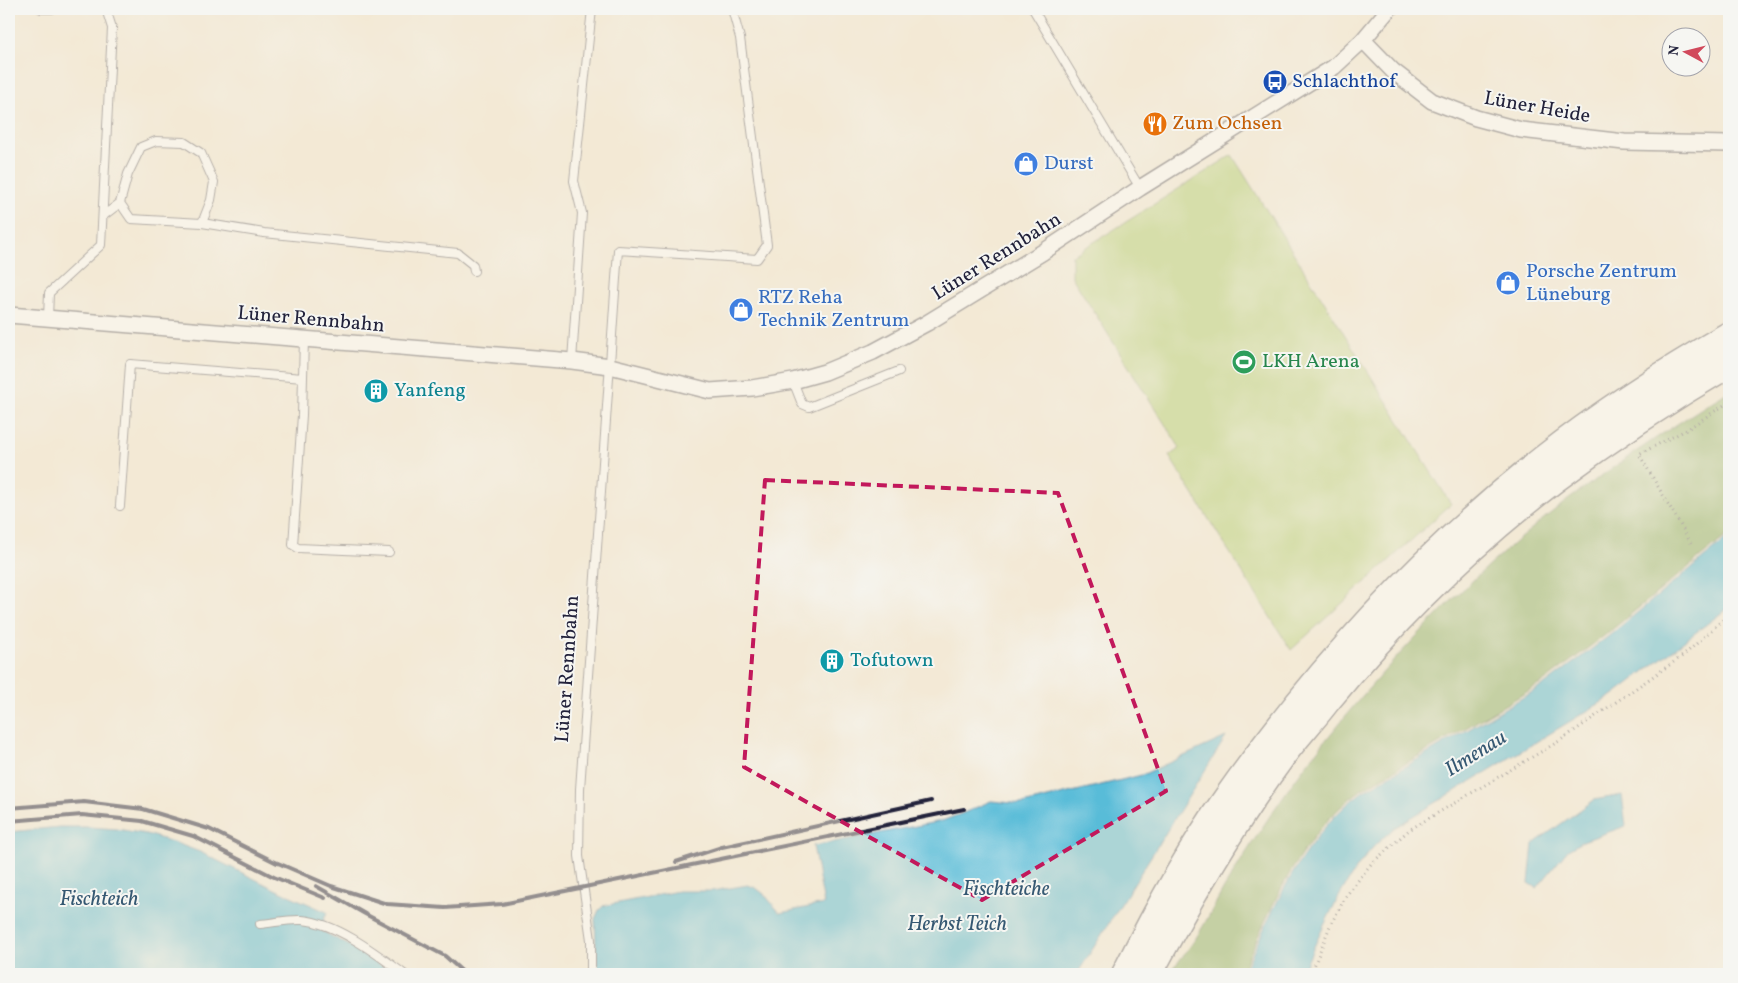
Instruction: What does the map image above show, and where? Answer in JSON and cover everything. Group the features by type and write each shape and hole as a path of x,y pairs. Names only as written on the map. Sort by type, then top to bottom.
{"highway":[{"path":"1125,974 1147,930 1225,801 1270,739 1324,672 1385,603 1457,532 1543,459 1601,416 1680,364 1729,335"},
{"path":"1150,974 1203,876 1287,750 1345,680 1402,616 1471,550 1553,481 1616,436 1729,364"}],"street":[{"name":"Lüner Rennbahn","path":"9,315 572,361 610,366 710,391 752,388 793,382 825,372 873,352 927,324 1043,252 1140,188 1334,66 1363,40 1389,9"},
{"name":"Lüner Heide","path":"1363,40 1393,71 1432,101 1476,118 1522,130 1624,142 1729,144"}],"lane":[{"path":"41,9 52,9"},
{"path":"48,318 48,293 102,245 112,28 106,9"},
{"path":"572,361 582,213 574,181 592,9"},
{"path":"610,366 618,250 758,259 768,244 740,38 732,9"},
{"path":"1033,9 1140,188"},
{"path":"103,216 120,203 128,174 141,147 156,141 184,142 201,153 214,182 202,223"},
{"path":"120,203 131,219 202,223 264,233 458,253 472,265 474,271"},
{"path":"304,339 294,545 298,548 389,552"},
{"path":"120,506 130,364 303,378"},
{"name":"Lüner Rennbahn","path":"591,974 591,940 580,856 579,814 610,366"},
{"path":"793,382 802,404 809,407 898,371"},
{"path":"260,924 301,920 322,925 365,947 404,974"}],"path":[{"path":"1691,543 1639,454 1686,430 1729,402"},
{"path":"1310,974 1330,926 1346,896 1371,864 1409,830 1561,740 1684,656 1729,614"}],"highlighted area":[{"path":"765,480 1058,493 1166,791 982,900 744,767"}],"green space":[{"name":"LKH Arena","path":"1232,155 1451,504 1291,650 1169,456 1180,448 1072,277 1072,256"},
{"path":"1729,391 1729,534 1608,633 1542,683 1361,790 1339,808 1320,829 1289,874 1241,974 1169,974 1196,938 1224,888 1295,779 1365,693 1429,623 1497,558 1569,499"}],"water":[{"name":"Ilmenau","path":"1729,537 1728,608 1612,696 1394,828 1372,849 1358,866 1324,926 1302,974 1243,974 1278,899 1292,875 1322,830 1341,810 1362,792 1544,685 1610,635"},
{"name":"Fischteiche","path":"1226,737 1077,974 597,974 595,919 603,906 678,891 712,891 748,885 764,894 780,913 824,904 813,846 942,821 991,801 1023,804 1142,775"},
{"path":"1622,795 1626,826 1583,841 1568,850 1537,888 1529,883 1533,844 1594,800"},
{"name":"Fischteich","path":"60,827 117,829 146,834 200,852 327,912 320,930 361,952 394,974 9,974 9,832"}],"railway":[{"path":"676,862 722,847 931,801"},
{"path":"9,808 84,802 143,809 209,829 277,863"},
{"path":"271,860 331,886 387,904 445,908 502,904 964,809"},
{"path":"9,821 82,815 142,821 193,836 274,877 325,898"},
{"path":"316,886 445,956 465,974"}],"place":[{"name":"Schlachthof","path":"1275,82"},
{"name":"Zum Ochsen","path":"1155,124"},
{"name":"Durst","path":"1026,164"},
{"name":"Porsche Zentrum Lüneburg","path":"1508,283"},
{"name":"RTZ Reha Technik Zentrum","path":"741,310"},
{"name":"LKH Arena","path":"1244,362"},
{"name":"Yanfeng","path":"376,391"},
{"name":"Tofutown","path":"832,661"}],"water label":[{"name":"Herbst Teich","path":"957,924"}]}
